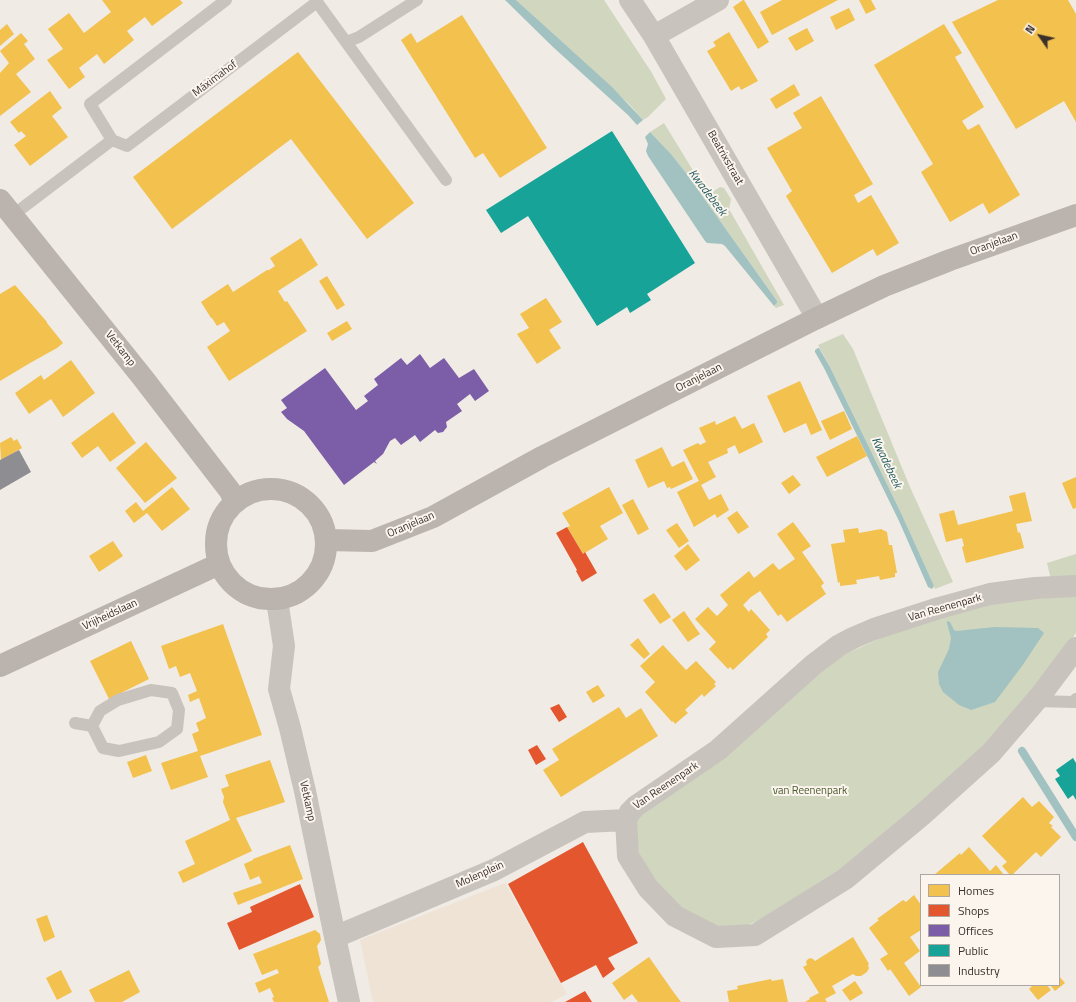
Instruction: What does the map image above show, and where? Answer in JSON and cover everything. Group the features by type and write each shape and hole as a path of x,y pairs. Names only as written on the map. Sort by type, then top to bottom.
{"street":[{"name":"Beatrixstraat","path":"630,0 654,36 817,318"},
{"path":"654,36 718,0"},
{"name":"Vetkamp","path":"6,207 143,378 230,491 235,502"},
{"name":"Oranjelaan","path":"326,540 372,541 433,517 542,457 817,318 884,286 931,267 1076,215"},
{"path":"267,489 284,490 300,497 313,508 322,523 326,540 323,563 311,583 291,596 276,600 253,597 232,584 219,564 216,535 220,522 226,511 235,502 250,493 267,489"},
{"name":"Vrijheidslaan","path":"0,666 219,564"},
{"name":"Van Reenenpark","path":"1076,586 1035,588 990,594 932,610 874,629 833,649 718,750 636,806 630,812 626,820 628,856 648,888 675,916 716,937 755,935 844,879 922,815 990,752 1036,701 1076,648"},
{"name":"Vetkamp","path":"276,600 284,646 279,690 305,791 349,1002"},
{"name":"Molenplein","path":"335,937 499,877 585,822 626,820"},
{"path":"335,937 360,940"}],"lane":[{"path":"6,207 112,140 90,104 226,0"},
{"path":"346,42 359,37 417,0"},
{"name":"Máximahof","path":"112,140 127,146 317,1 446,180"},
{"path":"151,690 172,693 179,710 177,729 159,742 119,751 103,748 92,726 100,711 118,700 151,690"},
{"path":"1036,701 1074,702 1076,699"},
{"path":"76,723 92,726"}],"green space":[{"path":"516,0 604,0 652,73 666,99 643,120 629,104"},
{"path":"664,123 708,195 720,187 724,188 731,199 729,209 784,305 776,308 774,306 777,301 686,173 671,154 650,132"},
{"path":"843,334 853,349 910,487 953,582 935,589 902,515 818,345"},
{"path":"1076,554 1076,578 1051,580 1047,563"},
{"name":"van Reenenpark","path":"1076,593 1076,633 1001,733 861,859 768,917 734,930 708,929 648,888 631,823 831,661 900,629 993,604"}],"shaded area":[{"path":"505,883 567,994 551,1002 373,1002 360,940"}],"water":[{"path":"505,0 516,0 612,87 643,120 637,125"},
{"path":"650,132 671,154 686,173 777,301 774,306 725,246 722,244 707,243 705,241 648,156 646,151 648,144 645,137"},
{"path":"818,348 830,367 902,515 934,586 932,589 928,587 899,521 815,352"},
{"path":"947,621 950,622 956,631 995,627 1038,628 1044,633 995,702 971,710 959,705 943,692 939,684 938,672 949,649 951,638"}],"building: Homes":[{"path":"102,0 180,0 183,3 152,26 145,17 127,31 134,40 104,64 97,54 79,68 85,77 69,89 47,60 63,49 48,29 69,13 84,33 111,12"},
{"path":"743,0 769,42 758,49 733,7"},
{"path":"782,0 838,0 772,35 760,12"},
{"path":"859,0 871,0 876,9 866,14"},
{"path":"998,0 1068,0 1076,14 1076,122 1064,101 1016,129 952,22"},
{"path":"849,8 855,20 836,30 830,17"},
{"path":"462,15 547,148 500,178 483,153 475,158 401,40 411,33 417,43"},
{"path":"7,24 14,34 0,46 0,30"},
{"path":"944,24 962,53 955,57 984,107 962,121 968,130 979,124 1020,195 989,214 983,203 950,222 921,172 933,164 874,65"},
{"path":"807,28 814,41 796,51 788,38"},
{"path":"729,32 758,81 741,90 739,86 731,91 707,51 716,46 713,42"},
{"path":"21,33 28,41 24,44 35,59 16,74 31,92 0,116 0,73 9,63 0,51"},
{"path":"298,52 414,203 367,239 291,139 172,229 133,177"},
{"path":"794,84 800,95 776,109 770,99"},
{"path":"50,91 62,108 52,116 68,137 30,166 14,145 26,136 21,131 19,133 10,122"},
{"path":"821,96 873,184 854,195 858,203 871,195 899,243 877,256 873,249 832,273 786,196 792,191 767,148 802,128 793,113"},
{"path":"301,238 318,265 278,291 285,302 287,301 307,331 229,381 207,347 230,331 224,322 217,326 201,302 228,284 233,292 269,270 275,266 270,258"},
{"path":"327,276 345,305 337,310 319,281"},
{"path":"15,285 63,343 0,381 0,294"},
{"path":"546,298 562,322 549,330 561,348 537,364 517,334 529,328 520,314"},
{"path":"347,321 352,329 332,341 327,333"},
{"path":"71,360 95,393 63,417 51,399 29,414 15,393 41,375 44,380"},
{"path":"800,381 822,430 811,435 806,423 784,433 767,396"},
{"path":"844,411 852,429 830,440 821,421"},
{"path":"113,412 136,443 110,462 98,446 82,458 71,443"},
{"path":"735,416 742,429 754,423 763,442 739,454 735,445 727,449 728,453 708,462 716,477 701,485 709,500 721,494 729,510 717,518 715,514 694,527 677,492 699,481 683,450 698,443 700,445 706,442 699,428 715,421 716,425"},
{"path":"857,436 867,456 827,477 816,457"},
{"path":"11,437 14,441 17,439 22,448 1,460 0,443"},
{"path":"146,442 177,478 145,503 116,468"},
{"path":"662,447 672,467 684,461 693,479 671,489 670,487 667,488 664,481 648,488 635,460"},
{"path":"793,475 801,485 789,494 781,483"},
{"path":"1076,477 1076,508 1073,509 1062,483"},
{"path":"172,487 190,509 162,531 147,513 134,523 125,511 136,502 143,511"},
{"path":"609,487 623,513 600,526 608,539 583,554 567,527 570,526 562,513"},
{"path":"1025,492 1032,521 1016,524 1018,533 1020,532 1024,548 966,563 962,547 964,546 962,538 946,542 939,514 954,510 958,525 1013,511 1009,496"},
{"path":"633,499 649,529 638,535 622,505"},
{"path":"737,511 749,527 738,534 727,518"},
{"path":"793,522 811,546 802,552 824,583 821,586 826,594 787,622 781,614 778,616 760,591 751,597 743,605 749,612 751,609 770,630 766,634 768,637 733,670 730,667 728,669 709,649 716,642 695,619 708,607 717,616 728,605 720,595 749,571 754,578 773,563 779,570 795,559 777,534"},
{"path":"677,523 689,541 679,548 666,530"},
{"path":"858,528 859,533 881,529 887,532 889,545 892,545 897,573 895,573 895,577 880,580 879,576 856,580 857,584 840,586 840,582 838,583 831,544 845,542 843,530"},
{"path":"113,541 123,556 99,572 89,556"},
{"path":"688,544 700,560 686,571 674,556"},
{"path":"654,593 671,617 660,624 643,600"},
{"path":"684,611 700,634 688,642 672,620"},
{"path":"223,624 262,735 200,756 208,777 171,790 161,763 198,751 192,734 199,731 196,723 206,718 199,698 190,702 188,695 197,691 190,673 180,677 176,666 169,669 161,646"},
{"path":"638,638 650,654 644,659 630,645"},
{"path":"131,641 149,679 109,699 90,661"},
{"path":"663,645 686,670 696,661 716,682 714,684 716,686 704,697 702,694 685,710 688,713 675,724 645,692 655,682 640,666"},
{"path":"598,685 605,696 593,703 586,692"},
{"path":"619,707 626,718 641,708 658,736 561,797 543,770 559,760 552,749"},
{"path":"146,755 152,771 133,778 127,762"},
{"path":"270,760 285,802 236,818 252,851 183,883 178,872 195,864 185,841 230,820 223,802 224,797 221,789 229,786 225,775"},
{"path":"1023,797 1032,807 1039,801 1054,817 1049,823 1061,837 1041,857 1036,852 1013,874 1009,874 1002,866 1007,862 982,836"},
{"path":"290,845 303,879 238,905 233,893 262,883 259,876 250,880 244,864"},
{"path":"969,847 990,871 996,865 1003,874 935,874 960,853 961,855"},
{"path":"914,895 920,904 920,931 910,937 920,951 904,963 921,987 909,996 890,969 888,971 880,959 888,954 869,928 879,920 877,919 903,900 906,902"},
{"path":"47,915 55,937 44,942 36,919"},
{"path":"315,930 320,934 321,940 317,946 321,964 318,967 329,1002 274,1002 272,998 274,997 270,988 259,993 255,983 279,973 277,969 262,975 253,954"},
{"path":"853,937 869,964 867,972 861,976 856,976 853,974 832,986 836,993 825,999 827,1002 805,1002 810,999 809,998 819,993 803,967 807,965 807,960 810,958 815,961"},
{"path":"649,957 681,1002 638,1002 632,994 624,1000 612,983"},
{"path":"61,970 72,992 57,1000 46,978"},
{"path":"129,970 140,992 122,1002 95,1002 89,990"},
{"path":"1060,977 1065,983 1055,991 1051,986 1060,986"},
{"path":"771,979 772,981 783,979 788,1002 729,1002 727,991 738,989 737,986"},
{"path":"855,981 863,993 850,1001 842,990"},
{"path":"1032,986 1048,986 1051,990 1038,1000 1029,989"}],"building: Shops":[{"path":"567,527 583,554 585,552 597,573 582,582 576,571 577,570 556,533"},
{"path":"559,704 567,717 559,722 550,708"},
{"path":"537,745 546,759 536,765 528,750"},
{"path":"583,842 638,943 608,958 615,969 603,978 596,965 561,983 508,884"},
{"path":"300,884 314,917 239,950 227,923 252,912 250,907"},
{"path":"585,991 592,1002 565,1002"}],"building: Offices":[{"path":"420,354 430,368 444,358 459,378 474,369 489,391 475,401 470,394 457,404 462,411 446,422 447,427 443,432 438,433 435,430 420,442 415,435 401,445 395,438 390,441 383,454 375,461 377,464 374,462 344,485 304,431 287,419 281,412 287,408 281,400 325,368 356,410 368,401 364,396 378,385 374,379 401,358 407,365"}],"building: Public":[{"path":"612,131 695,263 647,294 651,300 630,313 627,307 597,326 528,216 501,233 486,210"},
{"path":"1073,758 1076,763 1076,800 1073,795 1068,799 1055,779 1060,776 1056,770"}],"building: Industry":[{"path":"19,450 31,472 0,490 0,460"}],"waterway":[{"name":"Kwadebeek","path":"1022,751 1076,837"}]}
